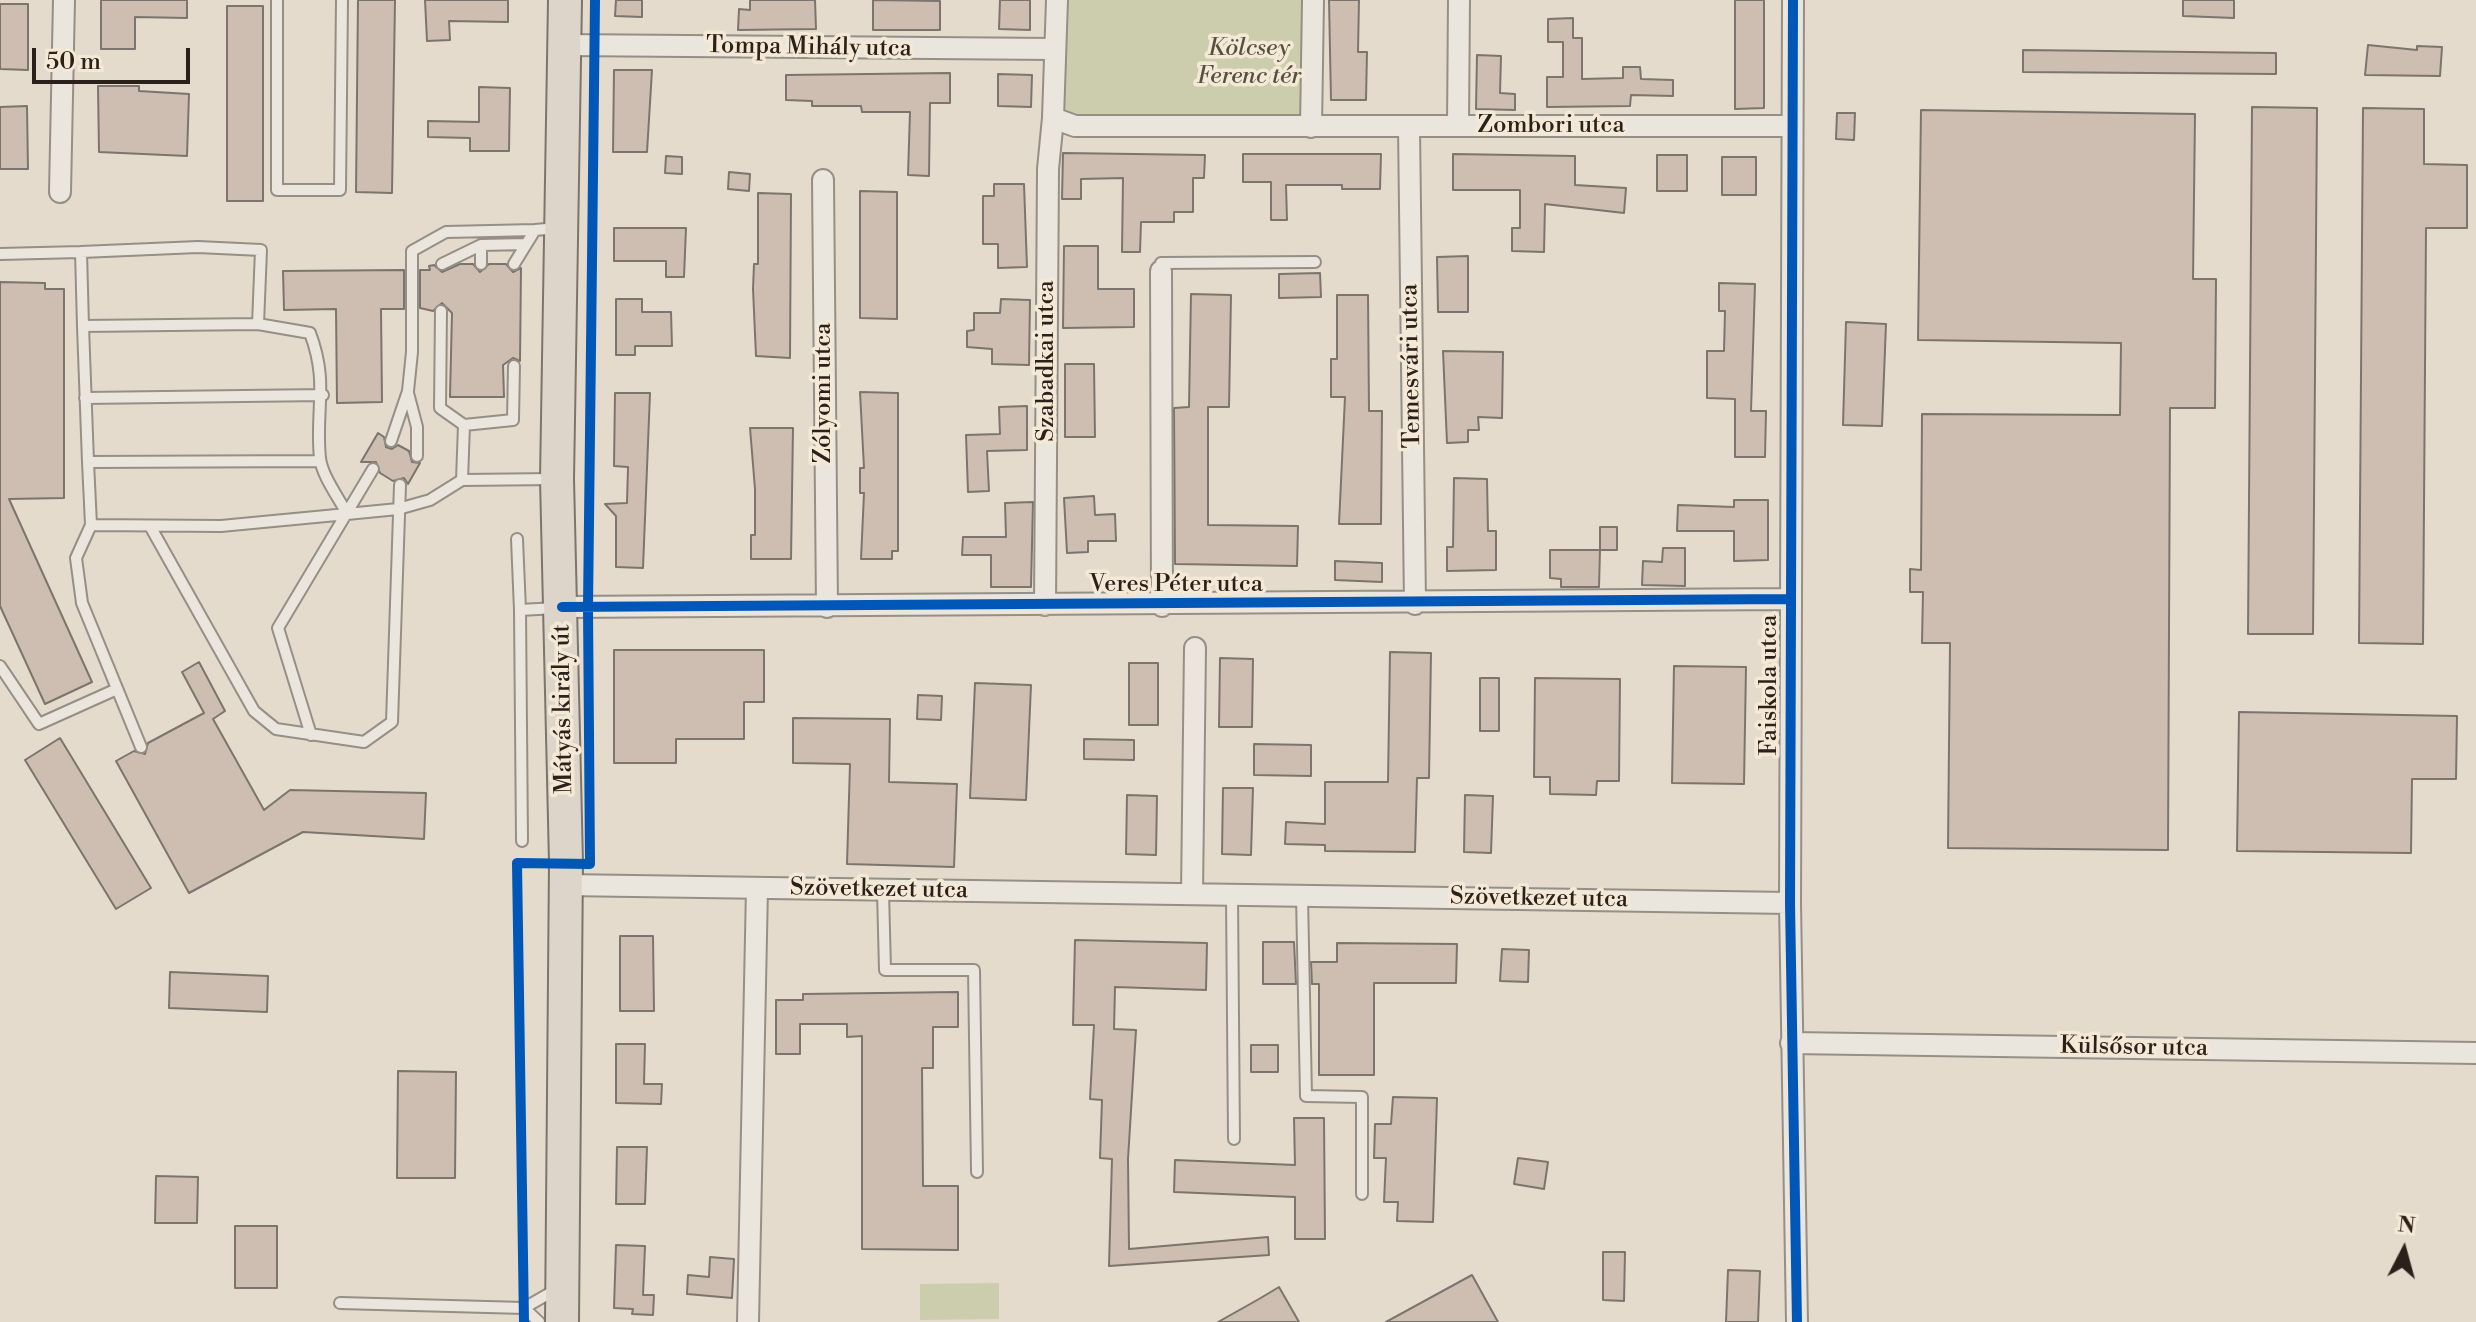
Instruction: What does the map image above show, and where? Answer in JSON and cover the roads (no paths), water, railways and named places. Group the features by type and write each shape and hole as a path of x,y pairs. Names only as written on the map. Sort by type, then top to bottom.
{"main road":[{"name":"Mátyás király út","path":"562,1322 565,885 562,607 547,229 564,45 565,0"}],"street":[{"path":"60,192 64,0"},
{"path":"1057,0 1053,118 1075,126 1311,127 1313,0"},
{"path":"1458,126 1459,0"},
{"name":"Faiskola utca","path":"1793,0 1790,903 1797,1322"},
{"name":"Tompa Mihály utca","path":"564,45 1054,49"},
{"name":"Szabadkai utca","path":"1045,605 1048,169 1053,118"},
{"name":"Zombori utca","path":"1311,127 1791,126"},
{"name":"Temesvári utca","path":"1409,127 1415,604"},
{"name":"Zólyomi utca","path":"823,180 827,607"},
{"name":"Veres Péter utca","path":"1161,271 1162,606"},
{"name":"Veres Péter utca","path":"562,607 1162,606 1790,599"},
{"path":"1192,894 1195,648"},
{"name":"Szövetkezet utca","path":"565,885 1790,903"},
{"path":"748,1322 757,888"},
{"name":"Külsősor utca","path":"1791,1043 2476,1053"}],"lane":[{"path":"277,0 277,190 340,190 342,0"},
{"path":"514,264 526,244 547,229"},
{"path":"391,441 408,391 412,352 412,251 446,232 547,229"},
{"path":"442,264 481,245 526,244"},
{"path":"481,245 481,264"},
{"path":"0,254 198,247 261,250 258,324"},
{"path":"81,252 91,525 76,558 82,603 141,747"},
{"path":"1161,271 1161,263 1315,262"},
{"path":"441,311 440,408 464,425 513,420 514,366"},
{"path":"83,326 258,324 310,333 320,359 323,395 320,461 347,514"},
{"path":"408,391 417,427 417,456"},
{"path":"85,398 323,395"},
{"path":"462,480 464,425"},
{"path":"88,462 320,461"},
{"path":"311,735 278,628 373,469"},
{"path":"91,525 221,526 398,509 430,500 462,480 557,479"},
{"path":"150,526 254,711 276,729 364,742 392,722 400,485"},
{"path":"517,539 522,841"},
{"path":"520,610 562,607"},
{"path":"0,666 39,724 117,689"},
{"path":"883,891 885,970 974,970 977,1172"},
{"path":"1232,896 1234,1139"},
{"path":"1302,896 1306,1096 1362,1097 1362,1194"},
{"path":"340,1303 524,1308 562,1286"},
{"path":"524,1308 539,1322"}],"park label":[{"name":"Kölcsey Ferenc tér","path":"1249,63"}]}
